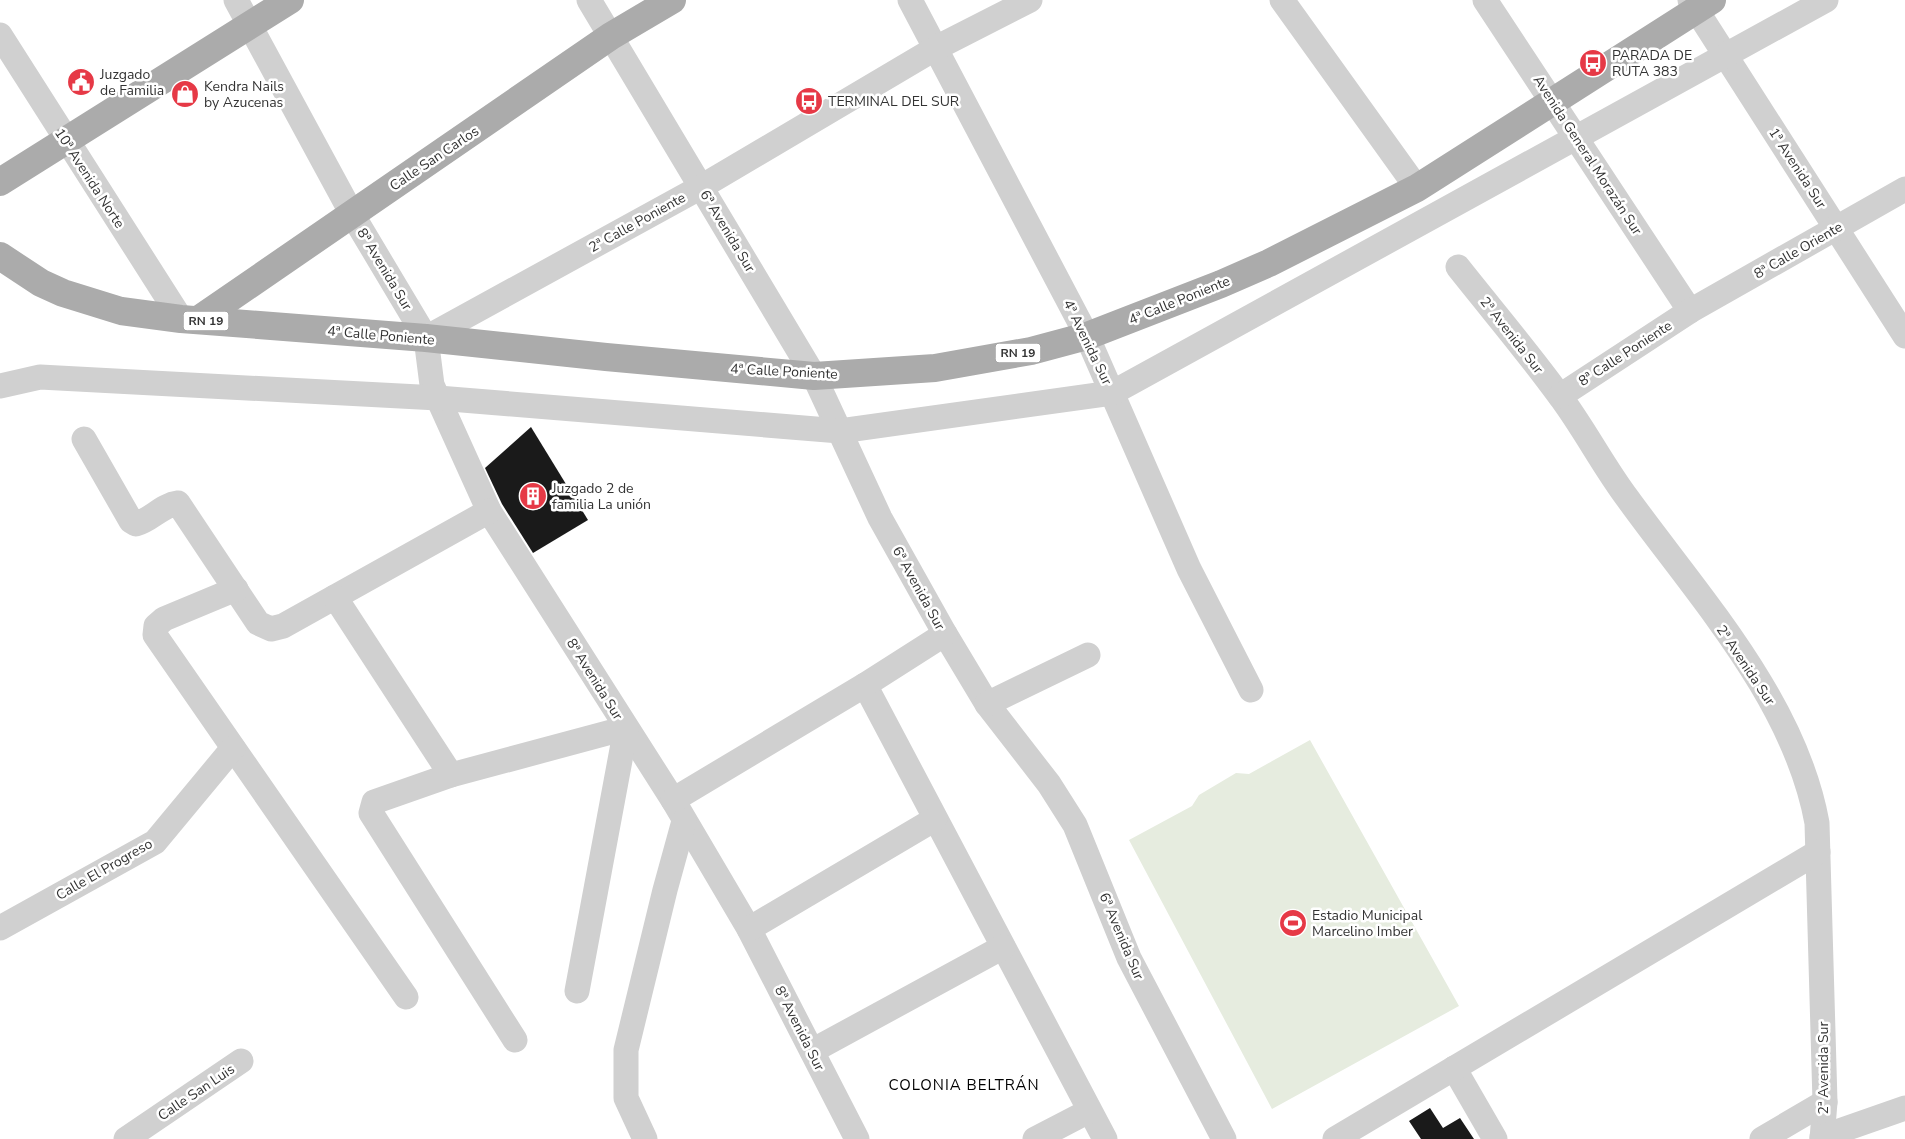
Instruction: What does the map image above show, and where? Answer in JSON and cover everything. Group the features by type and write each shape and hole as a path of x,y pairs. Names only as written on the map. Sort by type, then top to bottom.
{"main road":[{"path":"0,182 65,139 290,0"},
{"name":"Calle San Carlos","path":"190,320 352,214 611,36 672,0"},
{"name":"RN 19","path":"1553,100 1699,3"},
{"name":"4ª Calle Poniente","path":"0,256 40,283 62,293 122,311 190,320 426,338 814,376 935,368 1031,351 1087,336 1253,270 1417,188 1553,100"}],"street":[{"name":"8ª Avenida Sur","path":"236,0 352,214 426,338 432,385 489,512 679,810 749,929 857,1139"},
{"name":"6ª Avenida Sur","path":"589,0 814,376 880,518 945,634 987,704 1049,784 1075,825 1129,958 1224,1139"},
{"name":"4ª Avenida Sur","path":"910,0 1087,336 1189,569 1252,690"},
{"name":"2ª Calle Poniente","path":"426,338 701,187 936,48 1030,0"},
{"path":"1282,0 1417,188"},
{"name":"Avenida General Morazán Sur","path":"1485,0 1553,100 1690,311"},
{"path":"0,386 40,377 438,398 840,431 1112,393 1826,0"},
{"name":"1ª Avenida Sur","path":"1699,3 1726,56 1905,336"},
{"name":"10ª Avenida Norte","path":"0,35 65,139 190,320"},
{"name":"8ª Calle Oriente","path":"1690,311 1905,189"},
{"name":"2ª Avenida Sur","path":"1458,267 1560,396 1626,497 1724,631 1774,704 1797,752 1813,799 1817,823 1825,1102 1822,1138"},
{"name":"8ª Calle Poniente","path":"1560,396 1690,311"},
{"path":"84,439 131,522 136,524 143,522 171,504 178,503 258,623 271,629 283,626 489,512"},
{"path":"236,590 164,619 156,626 155,635 406,997"},
{"path":"335,597 451,775"},
{"path":"645,1139 626,1098 626,1050 664,890 679,810 864,685 945,634"},
{"path":"987,704 1088,655"},
{"path":"864,685 1105,1139"},
{"path":"515,1040 371,813 374,802 451,775 626,728 577,991"},
{"name":"Calle El Progreso","path":"0,928 155,842 233,748"},
{"path":"749,929 935,820"},
{"path":"1335,1139 1818,852"},
{"path":"812,1052 1003,947"},
{"name":"Calle San Luis","path":"126,1139 241,1061"},
{"path":"1454,1068 1495,1139"},
{"path":"1762,1139 1825,1102"},
{"path":"1822,1138 1905,1108"},
{"path":"1035,1139 1089,1111"}],"shaded area":[{"name":"Estadio Municipal Marcelino Imber","path":"1310,740 1459,1006 1272,1109 1129,840 1192,806 1199,795 1236,773 1249,774"}],"building":[{"name":"Juzgado 2 de familia La unión","path":"531,427 588,520 533,553 502,504 485,468"},
{"path":"1430,1108 1443,1128 1460,1118 1474,1139 1421,1139 1409,1121"}],"place":[{"name":"PARADA DE RUTA 383","path":"1593,63"},
{"name":"Juzgado de Familia","path":"81,82"},
{"name":"Kendra Nails by Azucenas","path":"185,94"},
{"name":"TERMINAL DEL SUR","path":"809,101"},
{"name":"Juzgado 2 de familia La unión","path":"533,496"},
{"name":"Estadio Municipal Marcelino Imber","path":"1293,923"}],"district":[{"name":"COLONIA BELTRÁN","path":"964,1085"}]}
